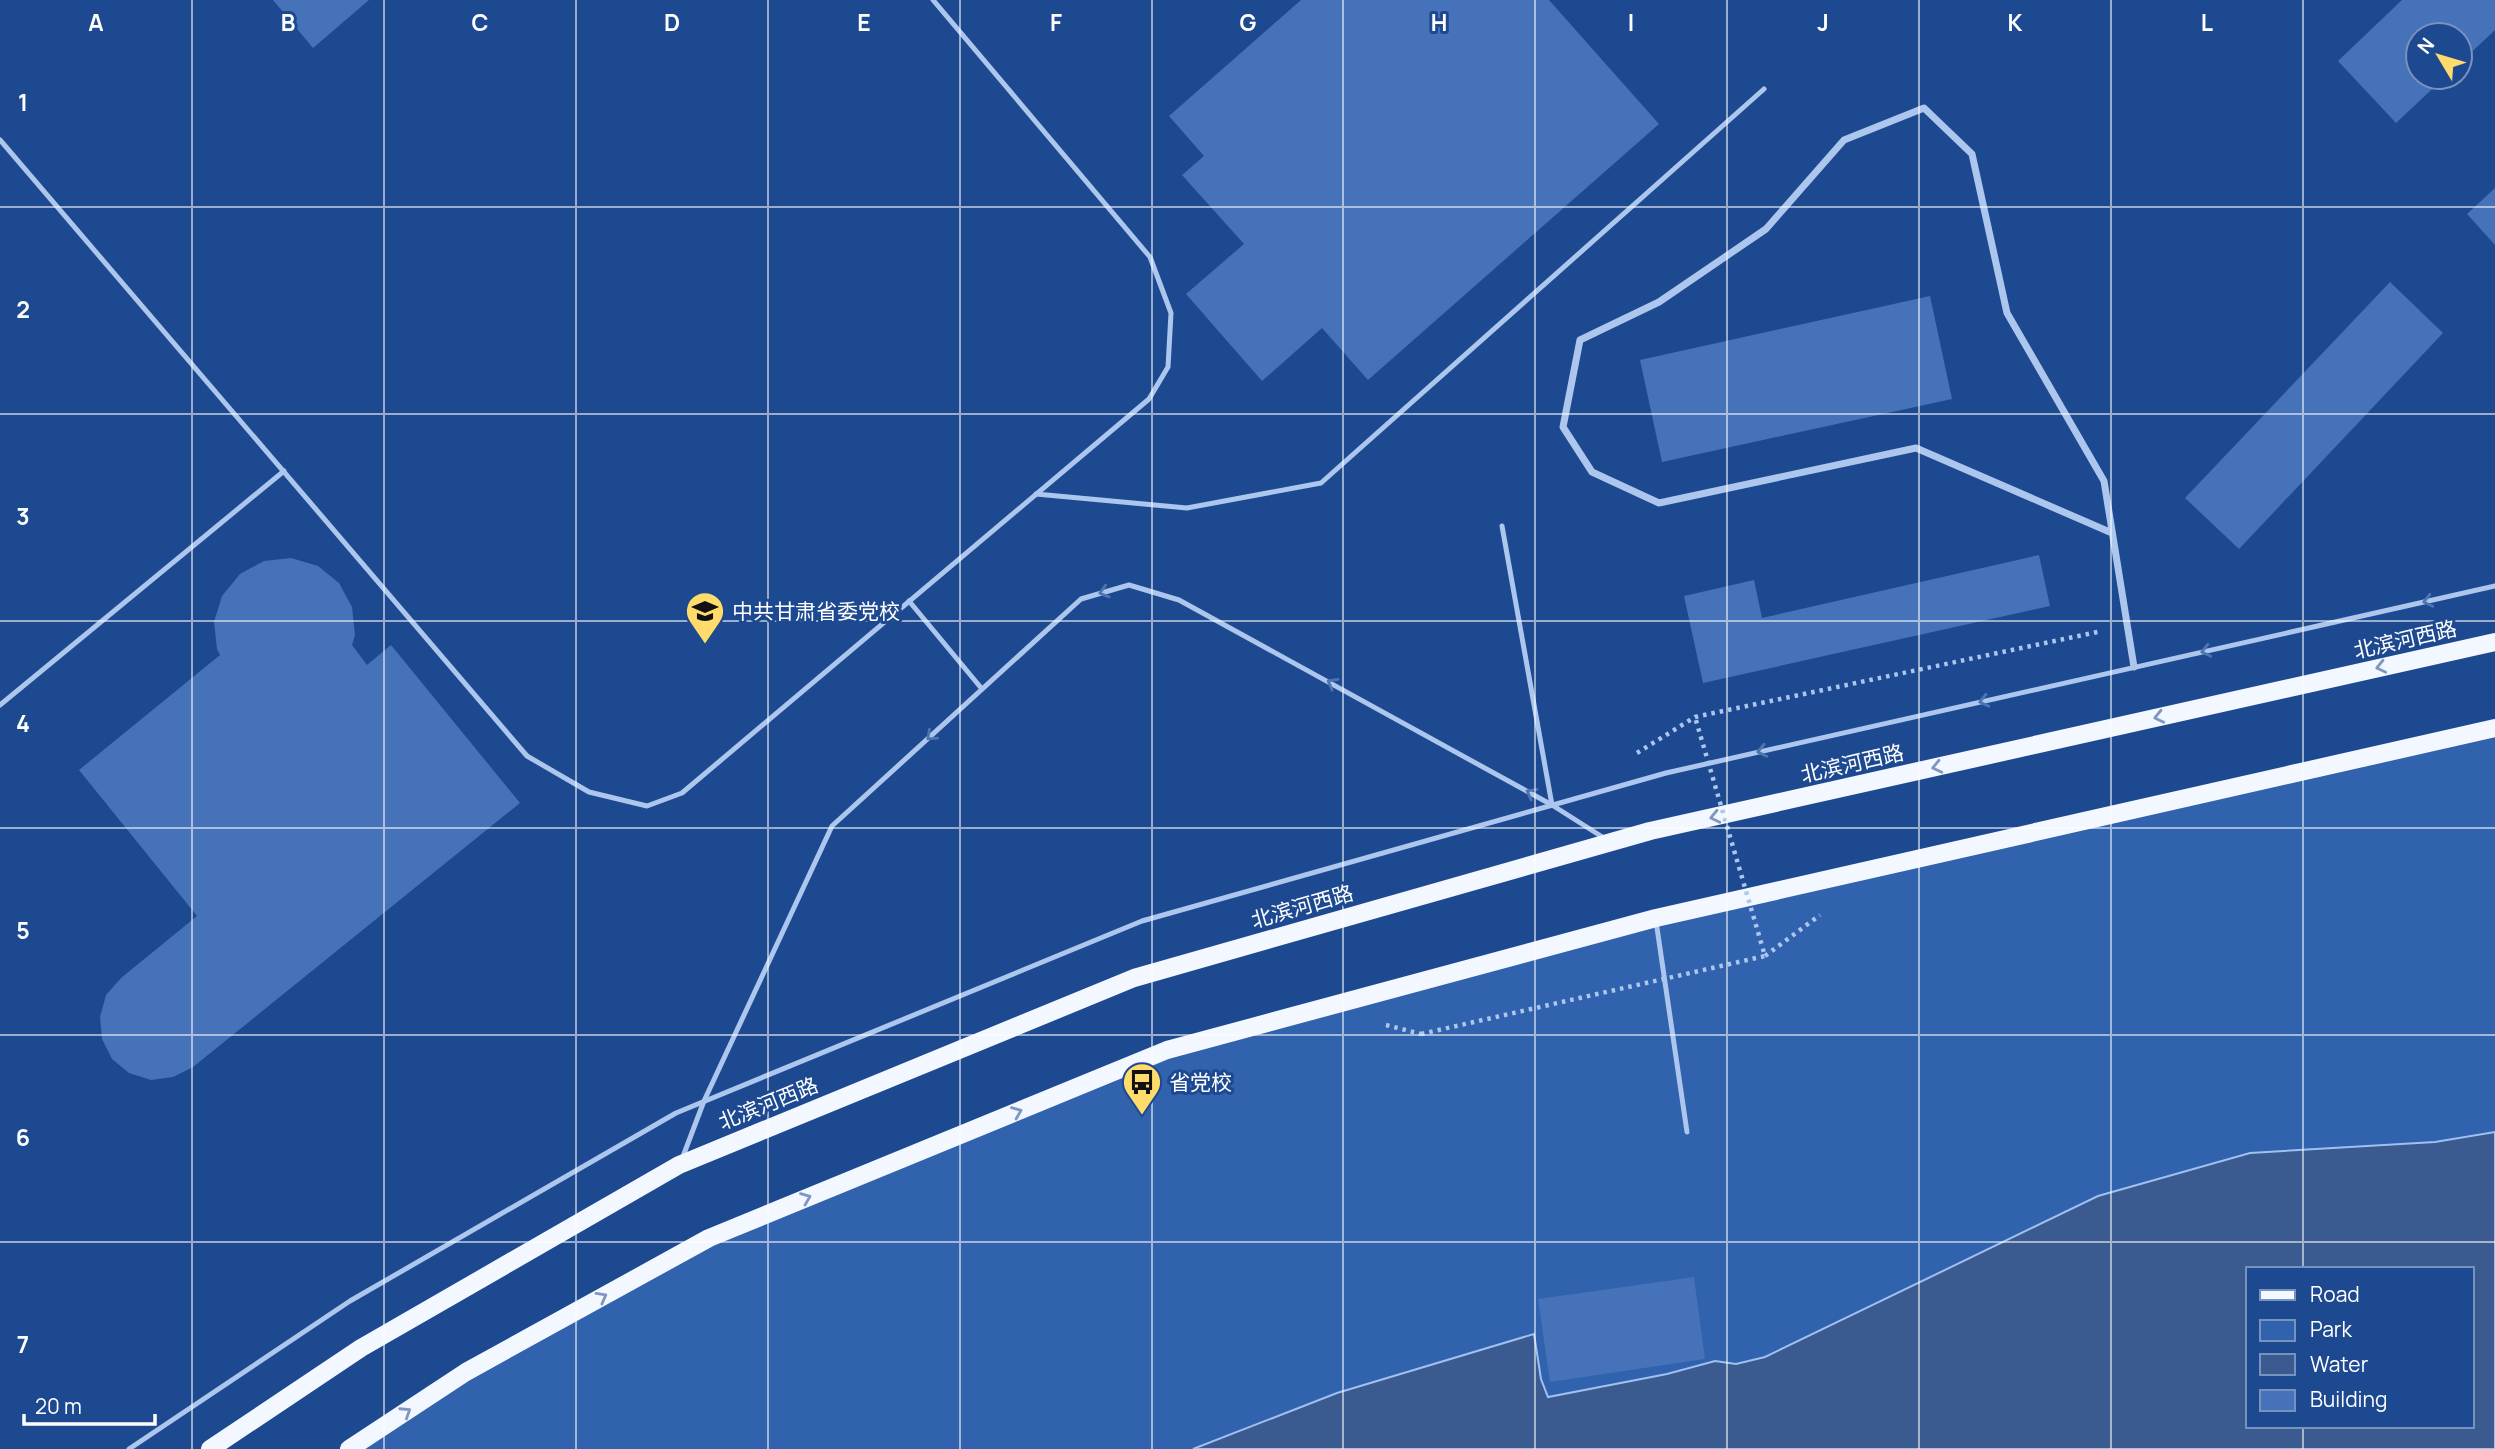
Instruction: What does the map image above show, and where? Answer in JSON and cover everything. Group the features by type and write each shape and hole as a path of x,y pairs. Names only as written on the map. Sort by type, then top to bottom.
{"main road":[{"name":"北滨河西路","path":"210,1449 361,1349 679,1165 1134,978 1610,842 2495,642"},
{"path":"349,1449 466,1372 709,1238 1167,1050 1656,918 2495,727"}],"street":[{"path":"2112,533 1916,448 1659,503 1592,472 1563,427 1580,340 1659,302 1766,229 1844,139 1924,108 1972,154 2007,313 2104,481 2134,667"}],"lane":[{"path":"0,140 527,756 589,792 647,806 682,793 1149,399 1168,367 1171,313 1150,257 933,0"},
{"path":"1036,494 1187,508 1321,484 1764,89"},
{"path":"0,705 284,471"},
{"path":"1502,526 1552,805"},
{"path":"679,1165 704,1101 832,826 1081,599 1129,585 1180,600 1552,805 1610,842"},
{"path":"128,1449 350,1301 664,1120 704,1101 1142,921 1666,772 2495,586"},
{"path":"909,601 982,690"},
{"path":"1656,918 1687,1132"}],"path":[{"path":"1421,1034 1765,956 1695,717 2127,626"}],"green space":[{"path":"2495,728 2495,1132 2098,1196 1765,1357 1736,1364 1715,1361 1667,1374 1547,1397 1541,1379 1534,1334 1337,1393 1193,1449 349,1449 709,1238 1167,1050 1656,918"}],"water":[{"path":"2495,1132 2495,1449 1193,1449 1337,1393 1534,1334 1541,1379 1548,1397 1667,1374 1715,1361 1736,1364 1765,1357 2098,1196 2250,1153 2435,1142"}],"building":[{"path":"273,0 369,0 313,48"},
{"path":"1301,0 1549,0 1659,124 1368,380 1322,328 1262,381 1186,294 1244,244 1182,175 1204,156 1169,116"},
{"path":"2402,0 2495,0 2495,30 2474,50 2474,21 2404,21 2404,91 2430,91 2396,123 2338,61"},
{"path":"2495,188 2495,245 2467,214"},
{"path":"2390,282 2443,333 2239,549 2185,498"},
{"path":"1930,296 1952,399 1662,462 1640,360"},
{"path":"2039,555 2050,606 1703,683 1684,596 1754,580 1762,618"},
{"path":"291,558 318,566 339,583 352,607 355,635 352,645 367,665 391,645 520,803 193,1067 173,1077 151,1080 129,1073 112,1059 102,1039 100,1017 106,995 121,978 197,916 79,770 220,655 214,622 222,596 240,574 264,561"},
{"path":"1694,1277 1705,1359 1550,1382 1538,1299"}],"place":[{"name":"中共甘肃省委党校","path":"705,645"},
{"name":"省党校","path":"1142,1116"}]}
